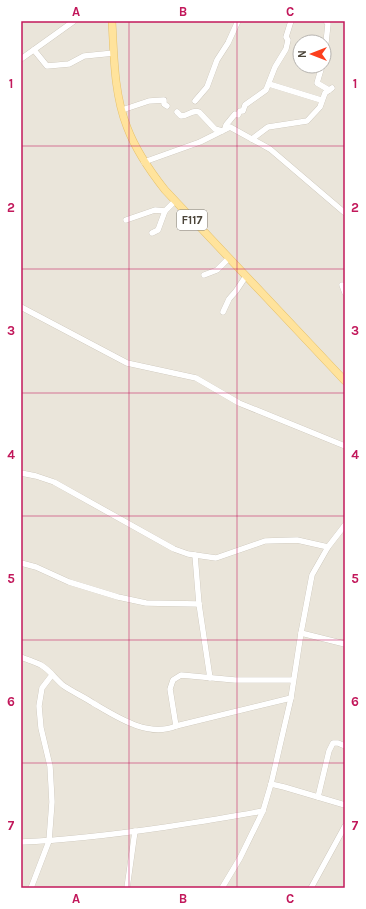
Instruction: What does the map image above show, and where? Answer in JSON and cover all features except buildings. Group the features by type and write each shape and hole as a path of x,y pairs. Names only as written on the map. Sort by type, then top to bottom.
{"main road":[{"name":"F117","path":"112,21 117,90 126,127 144,162 175,201 344,378"}],"street":[{"path":"21,60 74,21"},
{"path":"195,101 207,87 217,60 228,43 238,21"},
{"path":"223,130 235,114 238,115 240,111 243,111 246,105 266,90 275,67 286,49 288,40 286,37 291,21"},
{"path":"326,21 328,24 327,34"},
{"path":"34,50 47,66 68,64 84,56 114,53"},
{"path":"252,139 268,127 307,121 320,107 321,100 325,93 330,89 317,83 320,74"},
{"path":"269,84 321,100"},
{"path":"122,110 148,102 164,100 164,104 166,106"},
{"path":"177,112 180,116 186,116 191,112 199,112 215,129 223,130"},
{"path":"144,162 200,142 230,127 270,149 345,213"},
{"path":"152,233 158,230 165,211 175,201"},
{"path":"126,220 155,210 165,211"},
{"path":"204,275 217,270 229,258"},
{"path":"223,312 229,299 246,276"},
{"path":"342,285 345,293"},
{"path":"21,307 127,363 196,378 239,403 345,446"},
{"path":"21,474 36,476 54,482 174,549 188,554 216,558 265,541 297,540 328,547"},
{"path":"222,888 240,858 263,811 291,698 300,634 312,575 328,547 345,525"},
{"path":"195,555 210,678"},
{"path":"21,563 36,567 69,582 118,597 146,603 200,604"},
{"path":"300,634 345,644"},
{"path":"21,657 42,666 63,685 118,718 134,725 159,729 170,728 291,698"},
{"path":"31,888 49,841 52,802 50,766 41,728 39,706 42,688 52,675"},
{"path":"176,726 170,689 173,680 181,675 235,680 293,680"},
{"path":"318,797 329,751 333,743 338,743 345,746"},
{"path":"270,784 345,805"},
{"path":"21,842 49,841 135,831 263,811"},
{"path":"312,888 345,826"},
{"path":"127,888 135,831"}],"shaded area":[{"path":"21,21 345,21 345,888 21,888"}]}
